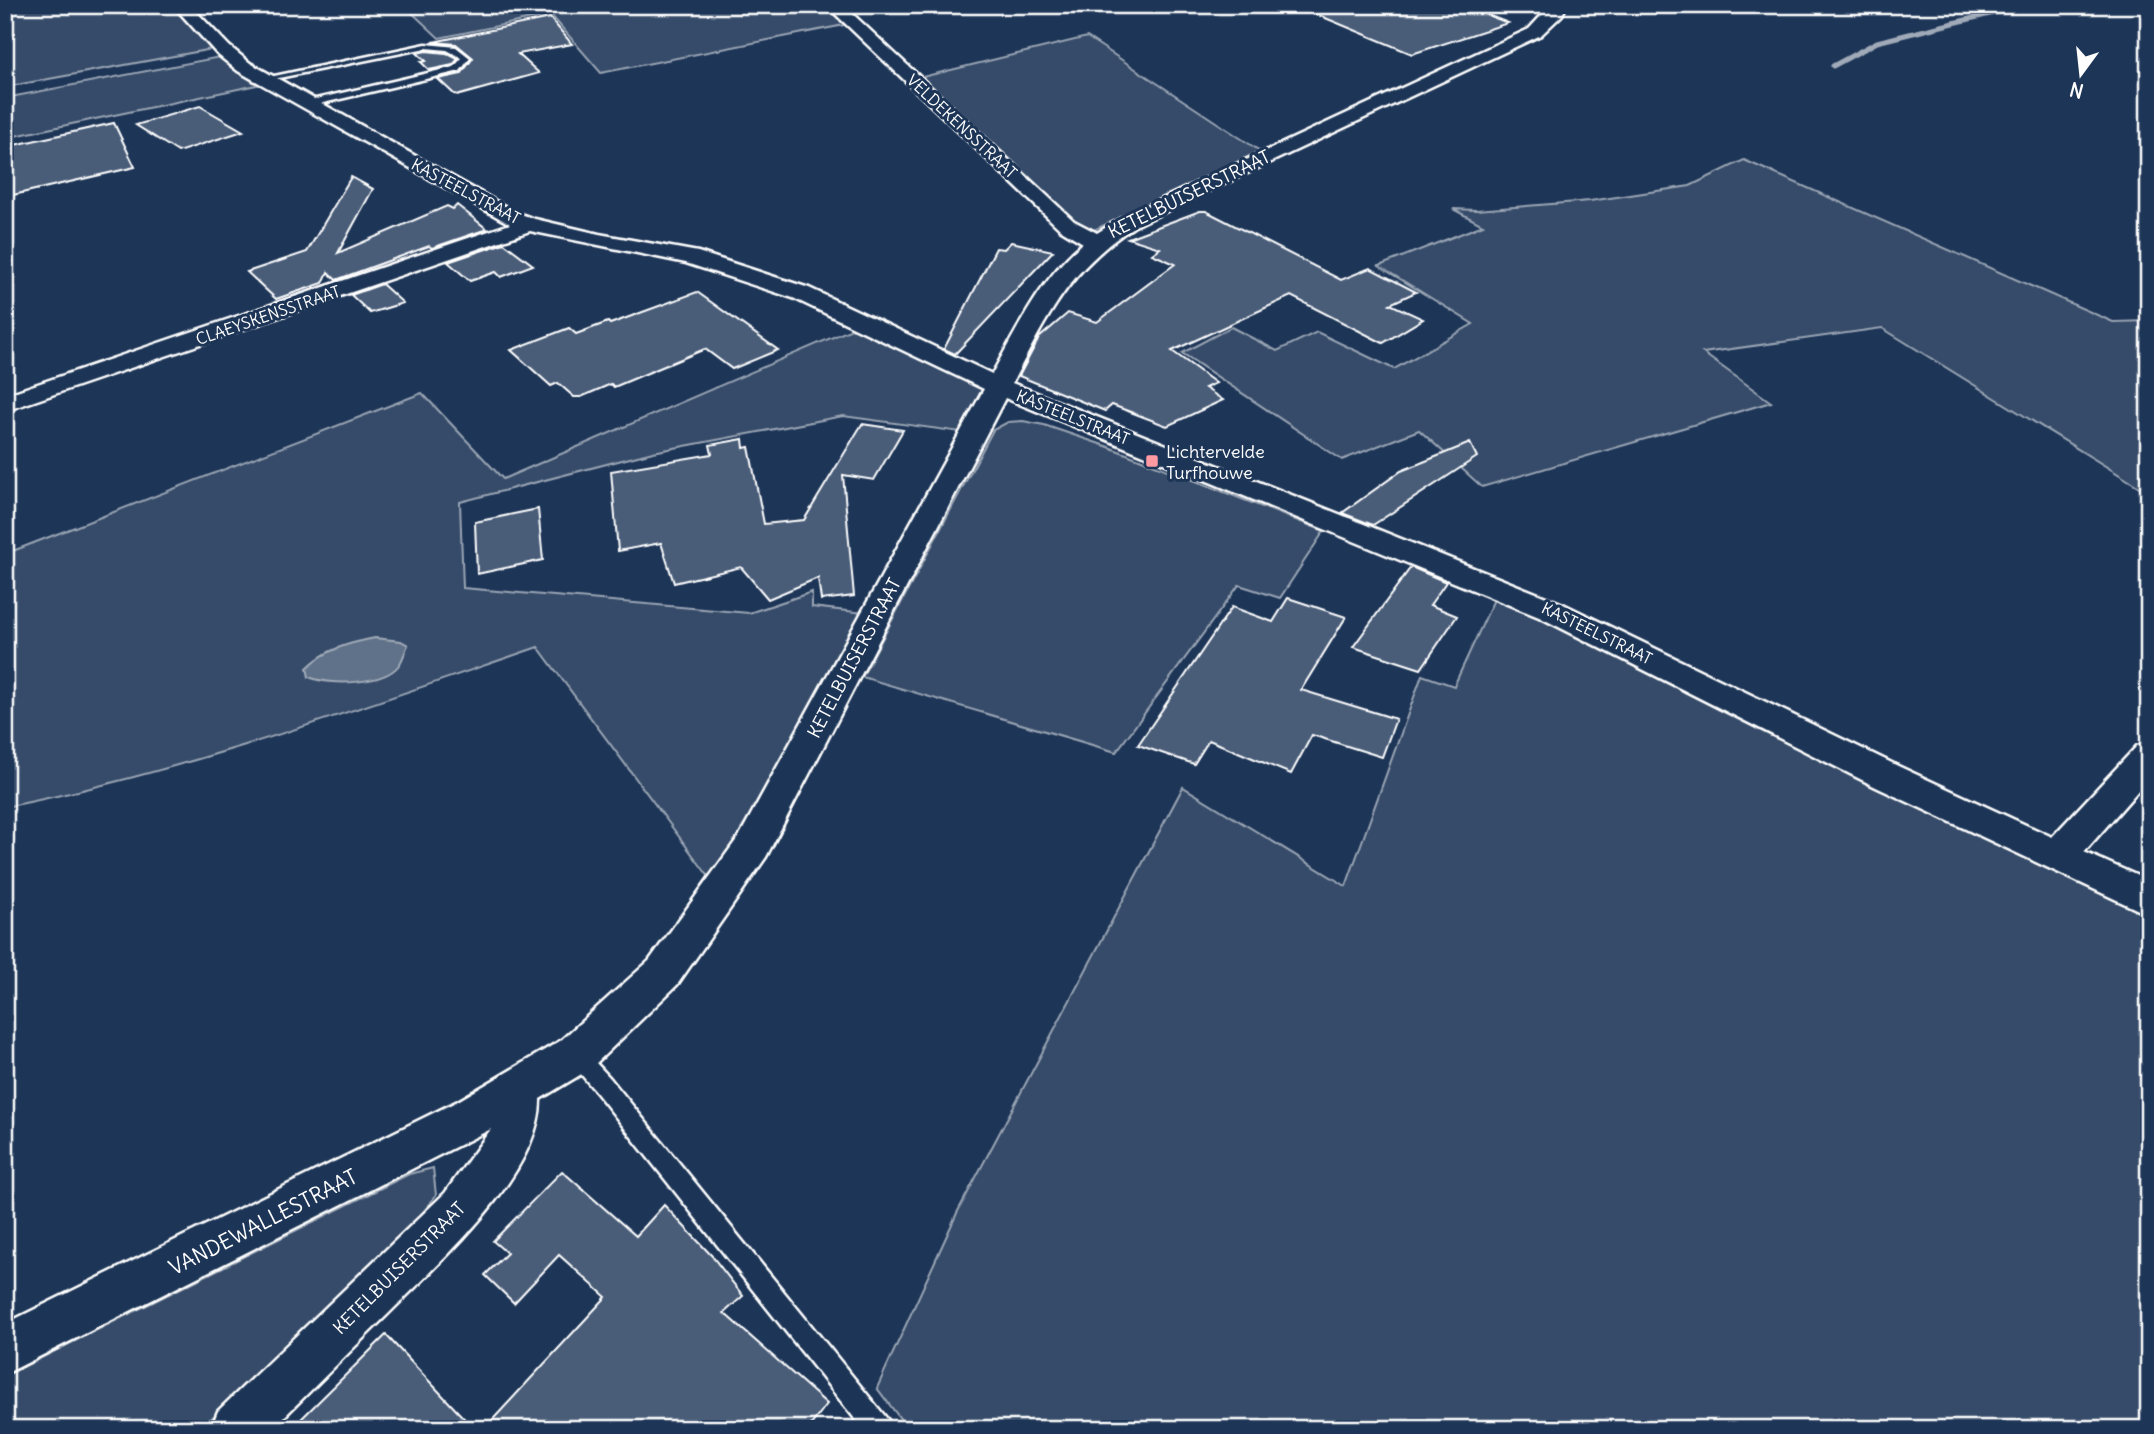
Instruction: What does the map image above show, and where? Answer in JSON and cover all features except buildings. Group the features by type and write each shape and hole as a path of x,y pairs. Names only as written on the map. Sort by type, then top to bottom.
{"street":[{"name":"KASTEELSTRAAT","path":"181,5 223,50 264,79 484,204 529,224 691,257 801,293 999,387 1550,610 1888,777 2149,899"},
{"name":"VELDEKENSSTRAAT","path":"834,5 1067,225 1095,241"},
{"name":"KETELBUISERSTRAAT","path":"236,1429 461,1209 502,1154 519,1115 519,1090 575,1055 663,973 753,846 1038,312 1061,276 1095,241 1168,201 1535,32 1556,12 1559,5"},
{"name":"CLAEYSKENSSTRAAT","path":"5,403 529,224"},
{"path":"2057,857 2149,755"},
{"name":"VANDEWALLESTRAAT","path":"5,1350 448,1129 519,1090"}],"lane":[{"path":"264,79 426,46 451,48 461,52 466,58 457,69 306,104"},
{"path":"575,1055 603,1085 879,1429"}],"shaded area":[{"path":"42,5 172,5 212,49 5,87 5,13"},
{"path":"433,5 826,5 844,25 601,73 551,15 439,38 408,9"},
{"path":"1087,37 1260,151 1094,230 1079,225 918,78"},
{"path":"220,57 257,85 5,138 5,98"},
{"path":"1744,160 2113,322 2149,321 2149,493 1882,328 1703,353 1771,402 1482,487 1419,430 1342,460 1182,353 1231,327 1277,351 1317,332 1394,369 1473,324 1379,266 1483,225 1453,209 1476,210 1590,201 1690,186"},
{"path":"854,328 986,389 961,432 843,416 653,452 460,502 463,588 749,613 812,592 812,607 865,613 712,881 538,647 274,736 140,775 5,807 5,554 422,393 503,479"},
{"path":"1023,421 1044,425 1106,446 1324,531 1280,598 1239,585 1116,752 862,677 993,430 1008,422"},
{"path":"1495,597 2149,915 2149,1429 908,1429 877,1388 957,1213 1183,787 1346,886 1422,675 1454,686"},
{"path":"375,638 401,641 408,645 400,663 392,672 356,682 329,682 309,677 307,668 330,651"},
{"path":"433,1168 436,1195 408,1232 200,1429 5,1429 5,1376 409,1174"}],"waterway":[{"path":"1833,66 1877,42 2010,9 2087,5"}],"place":[{"name":"Lichtervelde Turfhouwe","path":"1152,461"}]}
